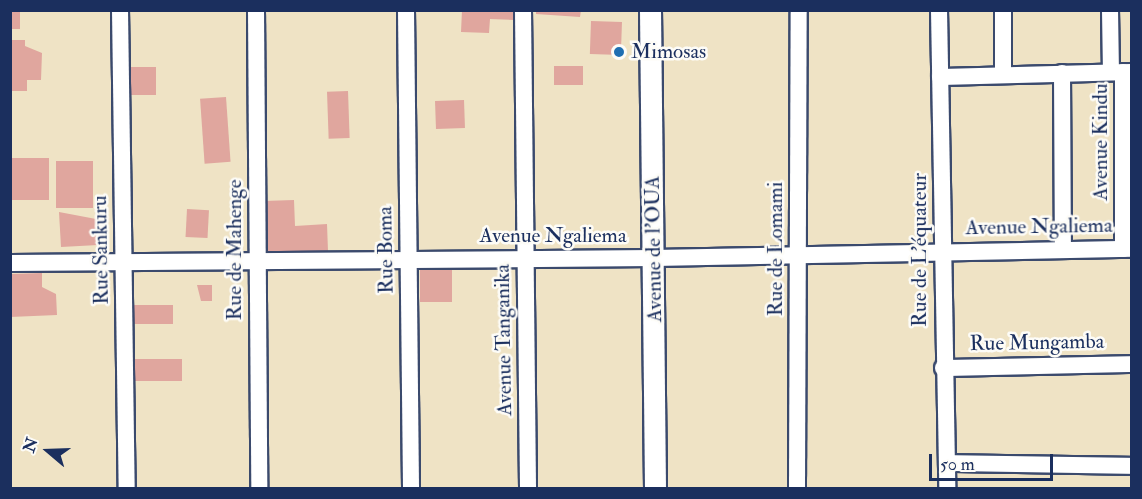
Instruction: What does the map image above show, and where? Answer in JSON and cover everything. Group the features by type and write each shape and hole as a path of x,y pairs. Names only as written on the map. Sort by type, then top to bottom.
{"street":[{"name":"Rue Sankuru","path":"120,10 127,489"},
{"name":"Rue de Mahenge","path":"256,10 259,489"},
{"name":"Rue Boma","path":"406,10 411,489"},
{"name":"Avenue Tanganika","path":"523,10 528,489"},
{"name":"Avenue de l’OUA","path":"650,10 655,489"},
{"name":"Rue de Lomami","path":"797,489 799,10"},
{"name":"Rue de L'équateur","path":"939,10 944,251 943,368 947,489"},
{"path":"1003,10 1003,75"},
{"name":"Avenue Kindu","path":"1110,10 1122,72 1127,249"},
{"path":"940,77 1122,72"},
{"path":"1062,73 1063,250"},
{"name":"Avenue Ngaliema","path":"10,263 654,258 1127,249"},
{"name":"Rue Mungamba","path":"943,368 1131,364"},
{"path":"947,463 1131,466"}],"building":[{"path":"10,10 20,10 20,29 10,29"},
{"path":"462,10 514,10 514,20 490,19 489,33 461,32"},
{"path":"536,10 581,10 580,17 536,14"},
{"path":"591,21 622,22 621,55 590,54"},
{"path":"10,40 25,40 25,46 42,53 41,80 27,80 27,91 10,91"},
{"path":"554,66 583,66 583,85 554,85"},
{"path":"129,67 156,67 156,95 129,95"},
{"path":"348,91 350,138 329,139 327,92"},
{"path":"226,97 231,162 205,164 200,99"},
{"path":"464,100 465,128 436,129 435,101"},
{"path":"10,158 49,158 49,200 10,200"},
{"path":"56,161 93,161 93,208 56,208"},
{"path":"294,200 295,226 327,224 328,251 265,253 263,201"},
{"path":"187,209 209,210 208,238 186,237"},
{"path":"59,212 96,219 98,245 61,247"},
{"path":"420,270 452,270 452,302 420,302"},
{"path":"42,273 42,287 56,294 57,315 10,317 10,274"},
{"path":"197,285 212,285 212,301 201,301"},
{"path":"131,305 173,305 173,324 131,324"},
{"path":"135,359 182,359 182,381 135,381"}],"place":[{"name":"Mimosas","path":"619,52"}]}
